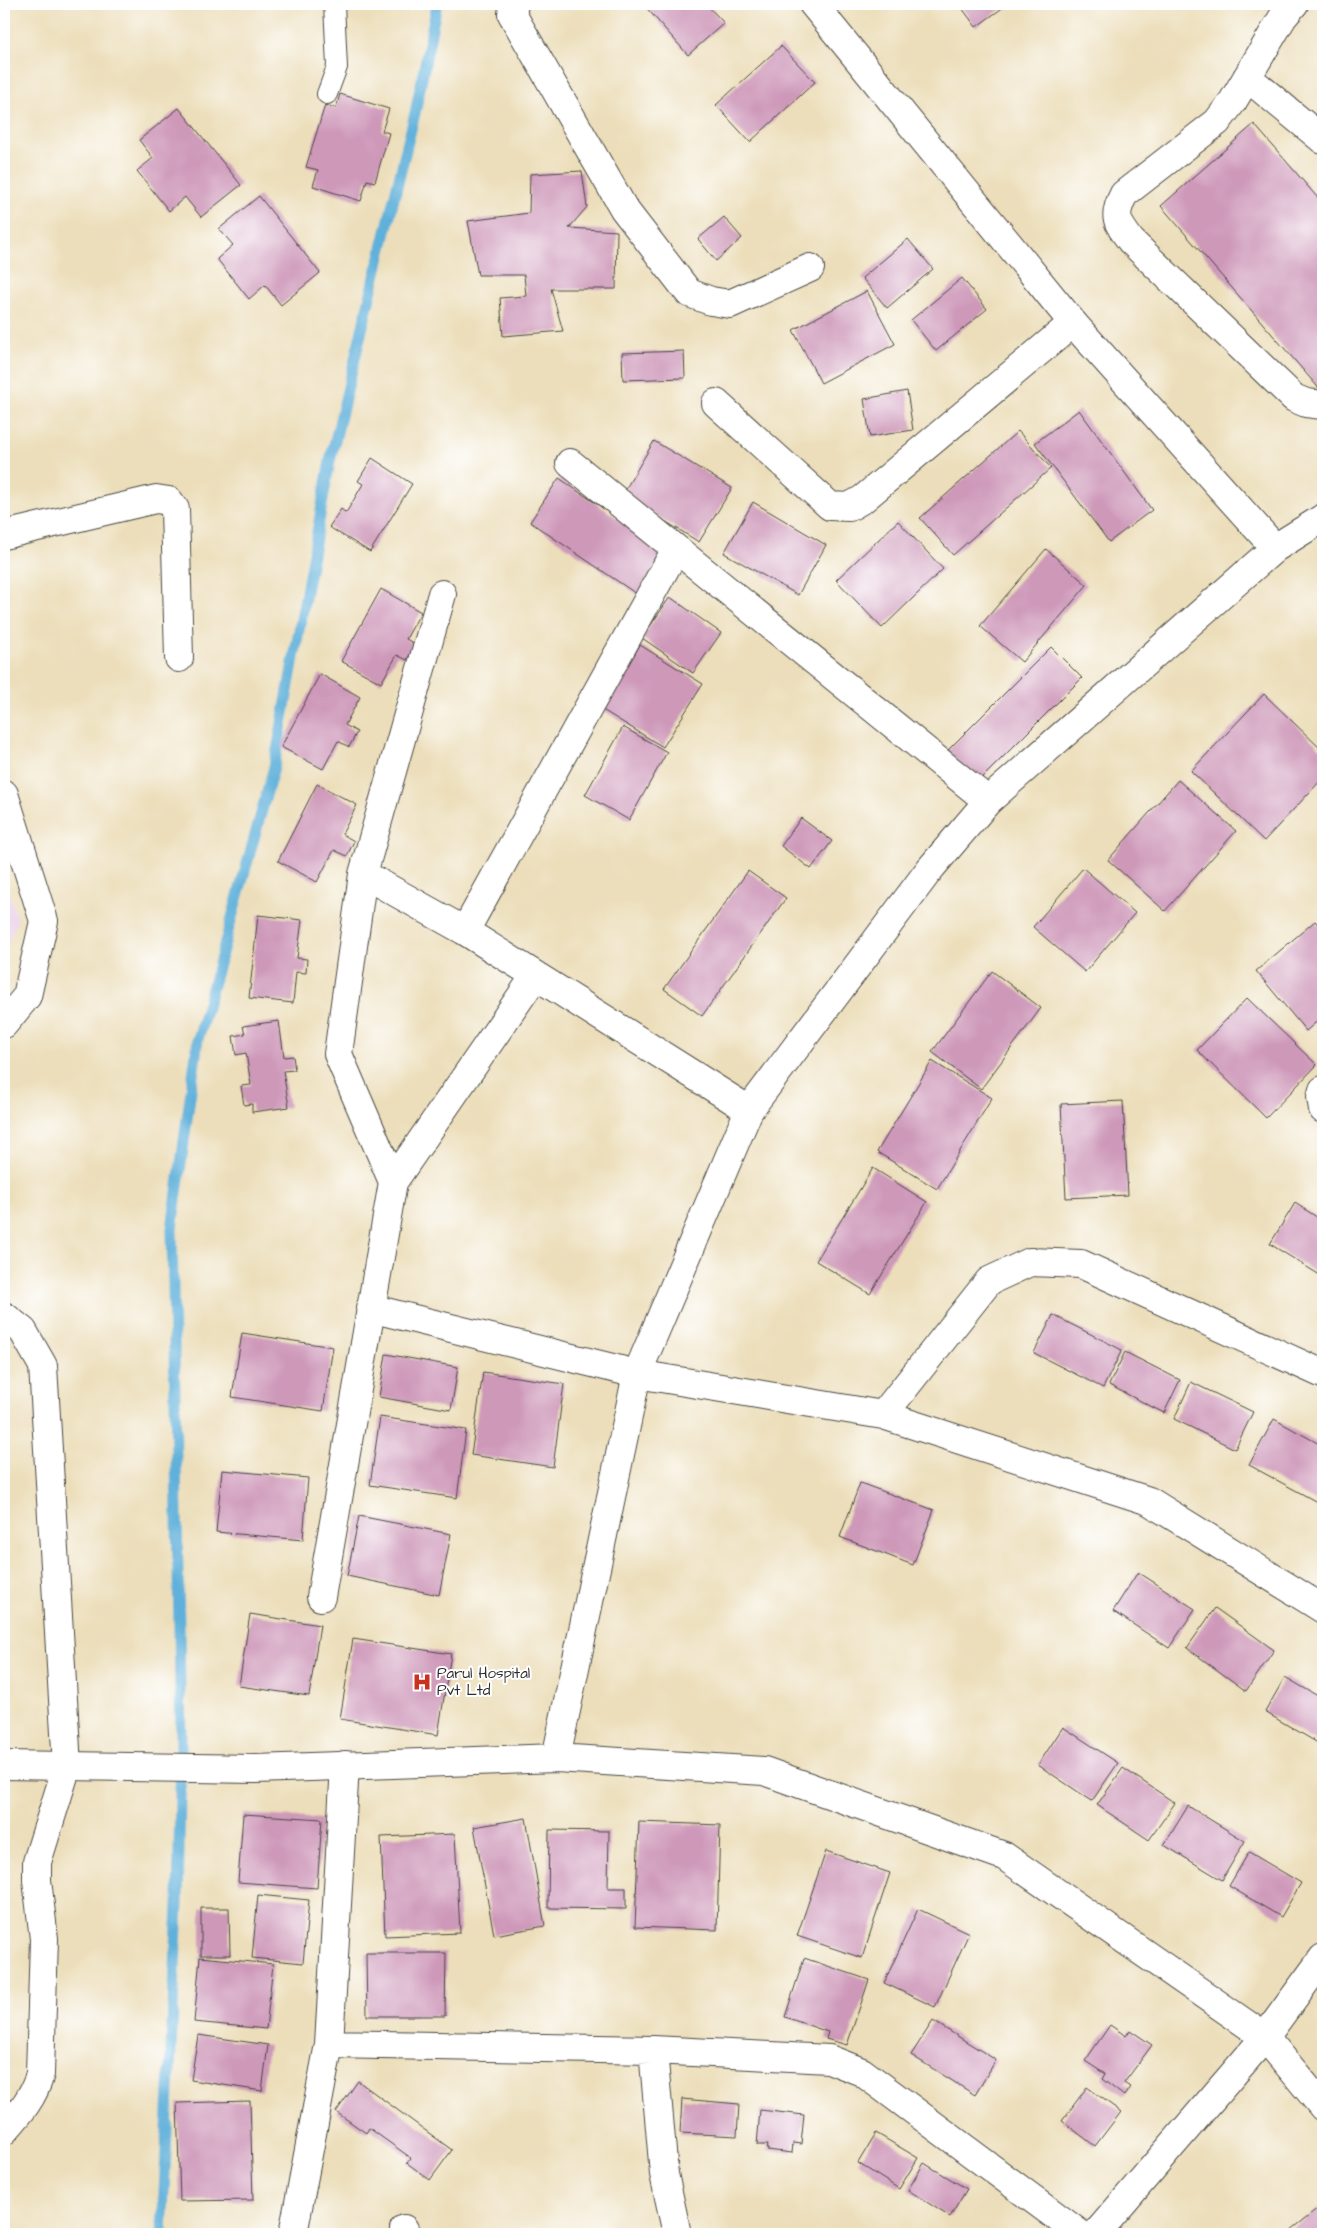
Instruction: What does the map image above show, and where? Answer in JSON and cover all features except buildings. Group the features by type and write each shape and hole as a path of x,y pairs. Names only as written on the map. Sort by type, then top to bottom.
{"street":[{"path":"514,4 512,14 624,209 689,293 711,301 730,304 810,268"},
{"path":"813,4 1073,323 1275,548"},
{"path":"1294,4 1283,17 1233,101 1217,122 1124,194 1116,208 1119,225 1131,241 1294,398 1306,403 1323,406"},
{"path":"1247,77 1323,140"},
{"path":"716,403 830,506 849,507 862,499 1073,323"},
{"path":"570,463 988,800"},
{"path":"4,535 156,499 169,501 175,509 178,658"},
{"path":"556,1758 637,1374 749,1110 930,869 988,800 1275,548 1323,518"},
{"path":"465,931 676,549"},
{"path":"393,1182 338,1054 363,874 442,594"},
{"path":"4,794 44,921 27,996 4,1024"},
{"path":"363,874 465,931 749,1110"},
{"path":"321,1597 393,1182 536,976"},
{"path":"1323,1090 1321,1097 1323,1109"},
{"path":"883,1415 989,1281 1030,1262 1081,1264 1323,1374"},
{"path":"370,1308 637,1374 883,1415 1149,1501 1323,1609"},
{"path":"4,1316 23,1331 43,1366 67,1766 37,1862 37,1880 44,1939 40,2074 36,2090 24,2108 4,2131"},
{"path":"4,1765 256,1769 556,1758 764,1771 1004,1856 1264,2037 1323,2107"},
{"path":"293,2234 329,2044 345,1765"},
{"path":"1096,2234 1264,2037 1323,1958"},
{"path":"329,2044 653,2050 829,2059 862,2072 1080,2234"},
{"path":"653,2050 664,2174 677,2234"}],"lane":[{"path":"327,94 337,67 334,4"}],"shaded area":[{"path":"4,880 18,920 4,950"}],"waterway":[{"path":"162,2234 178,1905 181,1741 172,1229 198,1039 274,767 330,461 415,113 437,4"}],"place":[{"name":"Parul Hospital Pvt Ltd","path":"422,1682"}]}
